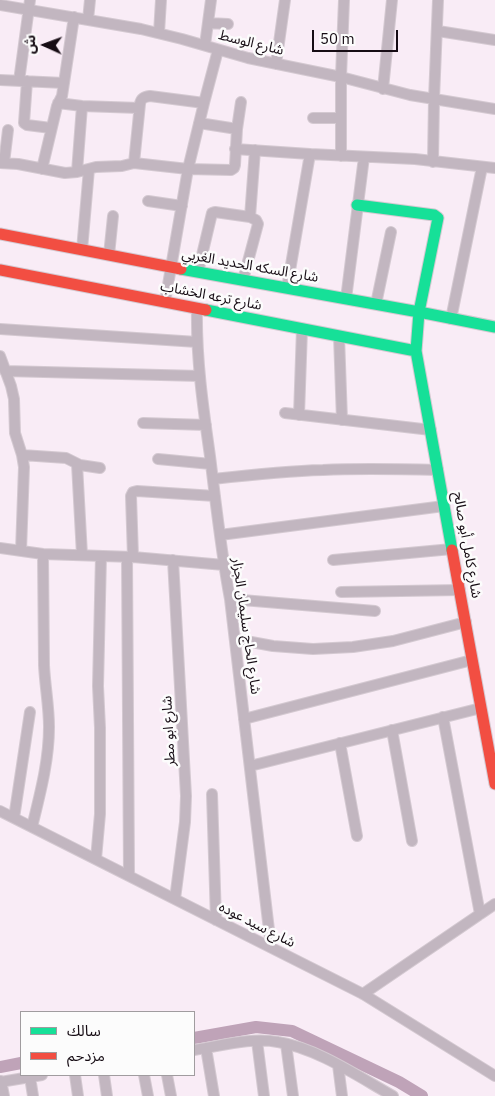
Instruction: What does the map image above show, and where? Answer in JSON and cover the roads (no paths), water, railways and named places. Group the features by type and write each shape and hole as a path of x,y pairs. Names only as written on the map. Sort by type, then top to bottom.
{"street":[{"path":"88,20 90,0"},
{"path":"159,33 161,0"},
{"path":"206,45 210,0"},
{"path":"276,64 285,0"},
{"path":"341,156 341,77 344,0"},
{"path":"383,89 392,0"},
{"path":"434,162 434,99 438,0"},
{"name":"شارع الوسط","path":"0,5 29,5 74,18 159,33 248,58 341,77 383,89 495,109"},
{"path":"29,5 23,81 24,122 27,125 52,128"},
{"path":"42,169 58,103 62,96 74,18"},
{"path":"208,22 228,24"},
{"path":"438,31 495,40"},
{"path":"165,302 188,169 218,50"},
{"path":"0,80 64,83"},
{"path":"134,163 141,100 146,96 204,103"},
{"path":"8,130 2,163 18,164 65,173 89,168 122,166 134,163 188,169 231,170 235,165 235,149 241,102"},
{"path":"58,103 82,106 140,108"},
{"path":"77,172 82,106"},
{"path":"313,118 341,118"},
{"path":"199,123 237,129"},
{"path":"235,149 415,159 495,168"},
{"path":"250,218 255,150"},
{"path":"287,288 310,154"},
{"path":"346,299 364,157"},
{"path":"451,318 482,167"},
{"path":"82,250 89,168"},
{"path":"148,201 182,206"},
{"name":"شارع كامل أبو صالح","path":"358,206 434,215 438,218 418,312 416,351 495,784"},
{"path":"198,272 212,213 216,212 250,218 256,220 258,224 243,280"},
{"path":"109,255 113,216"},
{"path":"376,304 391,232"},
{"name":"شارع السكه الحديد الغربي","path":"0,234 495,327"},
{"name":"شارع ترعه الخشاب","path":"0,270 416,351"},
{"name":"شارع الحاج سليمان الجزار","path":"197,308 200,376 235,639 271,947"},
{"path":"0,329 197,342"},
{"path":"299,415 302,329"},
{"path":"339,336 342,420"},
{"path":"0,356 14,399 15,433 24,467 21,551"},
{"path":"5,371 200,376"},
{"path":"0,386 11,386"},
{"path":"285,413 431,430"},
{"path":"144,423 206,425"},
{"path":"22,455 66,458 78,464 100,468"},
{"path":"158,459 211,464"},
{"path":"78,464 82,555"},
{"path":"213,479 268,473 324,470 438,470"},
{"path":"129,876 131,496 132,492 136,491 215,496"},
{"path":"220,535 444,506"},
{"path":"0,548 43,554 130,557 224,565"},
{"path":"334,560 452,550"},
{"path":"32,827 49,742 49,710 44,680 43,554"},
{"path":"96,859 100,814 98,686 100,556"},
{"name":"شارع ابو مطر","path":"173,560 186,796 185,822 175,899"},
{"path":"341,592 460,590"},
{"path":"230,599 375,611"},
{"path":"235,639 273,646 353,647 393,641 466,622"},
{"path":"244,719 472,660"},
{"path":"250,766 481,708"},
{"path":"14,818 30,712"},
{"path":"443,717 480,914"},
{"path":"392,730 412,841"},
{"path":"340,743 356,836"},
{"path":"212,794 216,920"},
{"name":"شارع سيد عوده","path":"0,811 363,994 495,1076"},
{"path":"363,994 495,904"},
{"path":"257,1041 264,1096"},
{"path":"195,1050 257,1041 286,1044 308,1050 394,1096"},
{"path":"286,1044 293,1096"},
{"path":"206,1048 214,1096"},
{"path":"338,1065 342,1096"},
{"path":"4,1096 1,1082 36,1076"},
{"path":"75,1076 78,1096"},
{"path":"104,1076 107,1096"},
{"path":"144,1076 148,1096"},
{"path":"167,1076 171,1096"},
{"path":"30,1077 33,1096"}],"waterway":[{"path":"195,1038 256,1027 292,1031 399,1082 422,1096"},
{"path":"0,1067 20,1063"}]}
